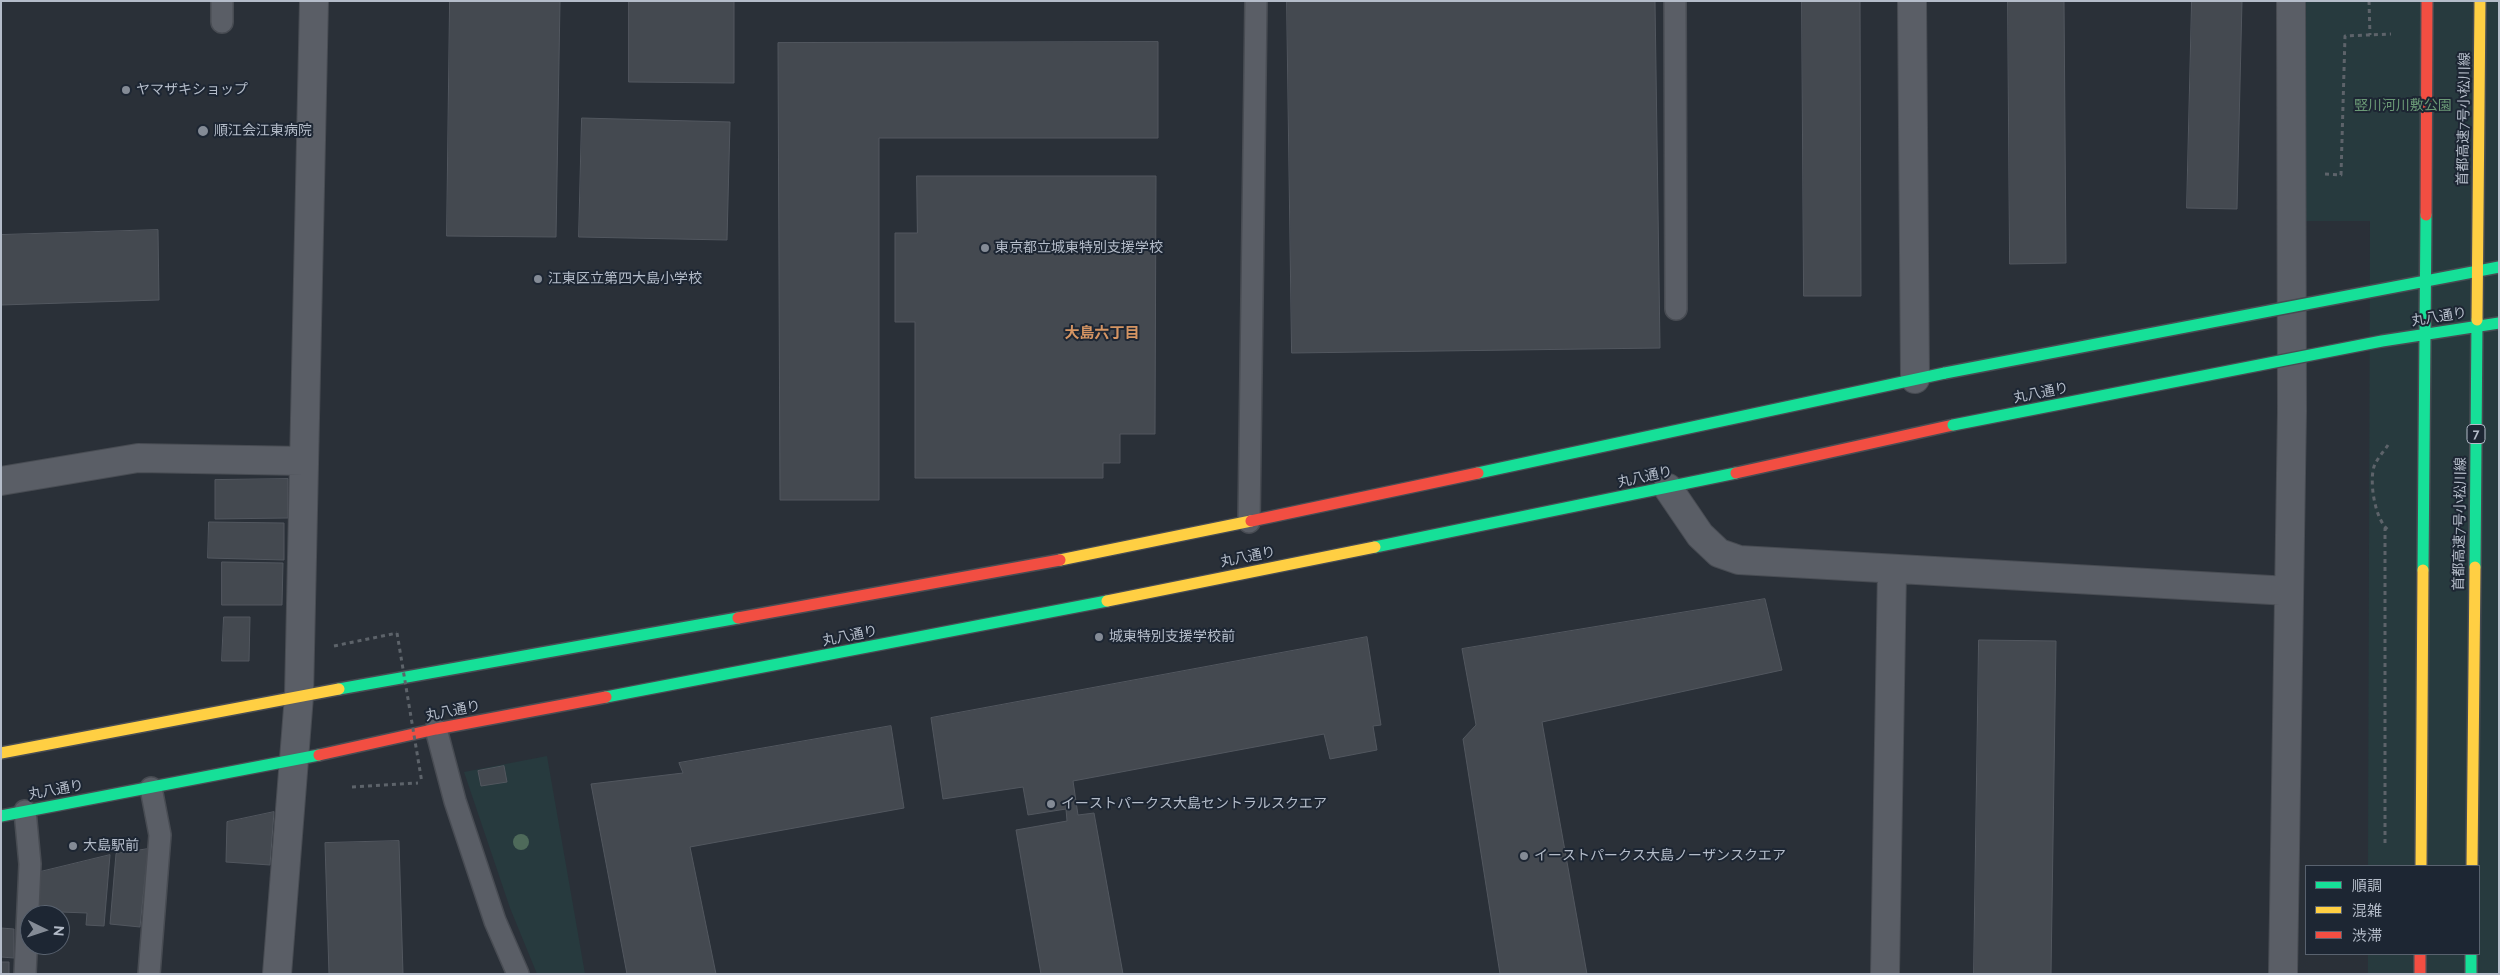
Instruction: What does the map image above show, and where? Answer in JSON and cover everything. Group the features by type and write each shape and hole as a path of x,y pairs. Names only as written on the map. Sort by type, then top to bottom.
{"main road":[{"path":"2421,865 2427,1"},
{"name":"首都高速7号小松川線","path":"2472,865 2480,1"},
{"path":"1,753 299,696 972,577 1249,522 1915,379 2499,267"},
{"name":"丸八通り","path":"1,816 295,760 436,729 991,624 1668,488 1953,425 2382,341 2499,323"},
{"path":"2420,955 2420,974"},
{"path":"2471,955 2471,974"}],"street":[{"path":"277,974 299,696 302,461 314,1"},
{"path":"1912,1 1915,379"},
{"path":"2283,974 2292,411 2291,1"},
{"path":"1,481 138,458 302,461"},
{"path":"1668,488 1700,535 1719,553 1739,560 2289,591"},
{"path":"1884,974 1892,570"}],"lane":[{"path":"1249,522 1256,1"},
{"path":"1675,1 1676,309"},
{"path":"436,729 455,801 489,902 518,974"},
{"path":"149,974 160,835 151,788"},
{"path":"25,811 30,864 26,974"}],"path":[{"path":"2369,1 2370,35"},
{"path":"2292,173 2341,175 2345,36 2391,34"},
{"path":"2385,528 2385,846"},
{"path":"330,647 397,633 422,783 352,787"}],"green space":[{"name":"竪川河川敷公園","path":"2306,1 2499,1 2499,974 2368,974 2368,955 2480,955 2480,865 2368,865 2370,221 2306,221"},
{"path":"547,756 585,974 537,974 510,908 464,772"}],"building":[{"path":"450,1 560,1 556,237 447,236"},
{"path":"629,1 734,1 734,83 629,82"},
{"path":"1287,1 1655,1 1660,348 1292,353"},
{"path":"1802,1 1860,1 1861,296 1804,296"},
{"path":"2008,1 2064,1 2066,263 2010,264"},
{"path":"2192,1 2242,1 2237,209 2187,208"},
{"path":"1158,42 1158,138 879,138 879,500 780,500 778,43"},
{"path":"582,118 730,122 727,240 579,237"},
{"path":"917,176 1156,176 1155,434 1120,434 1120,463 1103,463 1103,478 915,478 915,322 895,322 895,233 917,233"},
{"path":"158,230 159,300 1,305 1,235"},
{"path":"288,479 288,518 215,519 215,480"},
{"path":"209,522 284,523 284,560 208,558"},
{"path":"222,562 283,563 282,605 222,605"},
{"name":"イーストパークス大島ノーザンスクエア","path":"1765,599 1782,670 1542,722 1587,974 1500,974 1463,739 1476,725 1462,649"},
{"path":"224,617 250,617 249,661 222,661"},
{"name":"イーストパークス大島セントラルスクエア","path":"1367,637 1381,725 1373,726 1377,750 1330,759 1324,734 1073,781 1078,815 1094,813 1123,974 1041,974 1016,830 1067,821 1066,809 1028,815 1023,787 943,799 931,718"},
{"path":"1979,640 2056,641 2051,974 1974,974"},
{"path":"891,726 904,808 690,847 716,974 627,974 591,784 683,773 679,763"},
{"path":"504,766 507,782 481,786 478,771"},
{"path":"274,812 270,865 226,862 227,822"},
{"path":"399,841 403,974 329,974 325,843"},
{"path":"148,849 140,927 110,924 116,854"},
{"path":"110,855 104,926 86,925 87,913 70,912 70,905 35,905 36,873"},
{"path":"1,928 14,929 14,958 1,957"},
{"path":"1,962 9,962 9,974 1,974"}],"traffic: fast":[{"path":"2423,570 2426,215"},
{"path":"1945,373 2499,267"},
{"path":"2475,567 2477,320"},
{"path":"1953,425 2382,341 2499,323"},
{"path":"1478,473 1945,373"},
{"path":"1375,547 1736,473"},
{"path":"606,697 1107,601"},
{"path":"339,689 738,618"},
{"path":"1,816 319,755"},
{"path":"2471,955 2471,974"}],"traffic: slow":[{"path":"2477,320 2480,1"},
{"path":"1060,560 1251,521"},
{"path":"1107,601 1375,547"},
{"path":"2472,865 2475,567"},
{"path":"2421,865 2423,570"},
{"path":"1,753 339,689"}],"traffic: jam":[{"path":"2426,215 2427,1"},
{"path":"1736,473 1953,425"},
{"path":"1251,521 1478,473"},
{"path":"738,618 1060,560"},
{"path":"319,755 436,729 606,697"},
{"path":"2420,955 2420,974"}],"place":[{"name":"ヤマザキショップ","path":"126,90"},
{"name":"順江会江東病院","path":"203,131"},
{"name":"東京都立城東特別支援学校","path":"985,248"},
{"name":"江東区立第四大島小学校","path":"538,279"},
{"name":"城東特別支援学校前","path":"1099,637"},
{"name":"イーストパークス大島セントラルスクエア","path":"1051,804"},
{"name":"大島駅前","path":"73,846"},
{"name":"イーストパークス大島ノーザンスクエア","path":"1524,856"}],"district":[{"name":"大島六丁目","path":"1102,333"}]}
